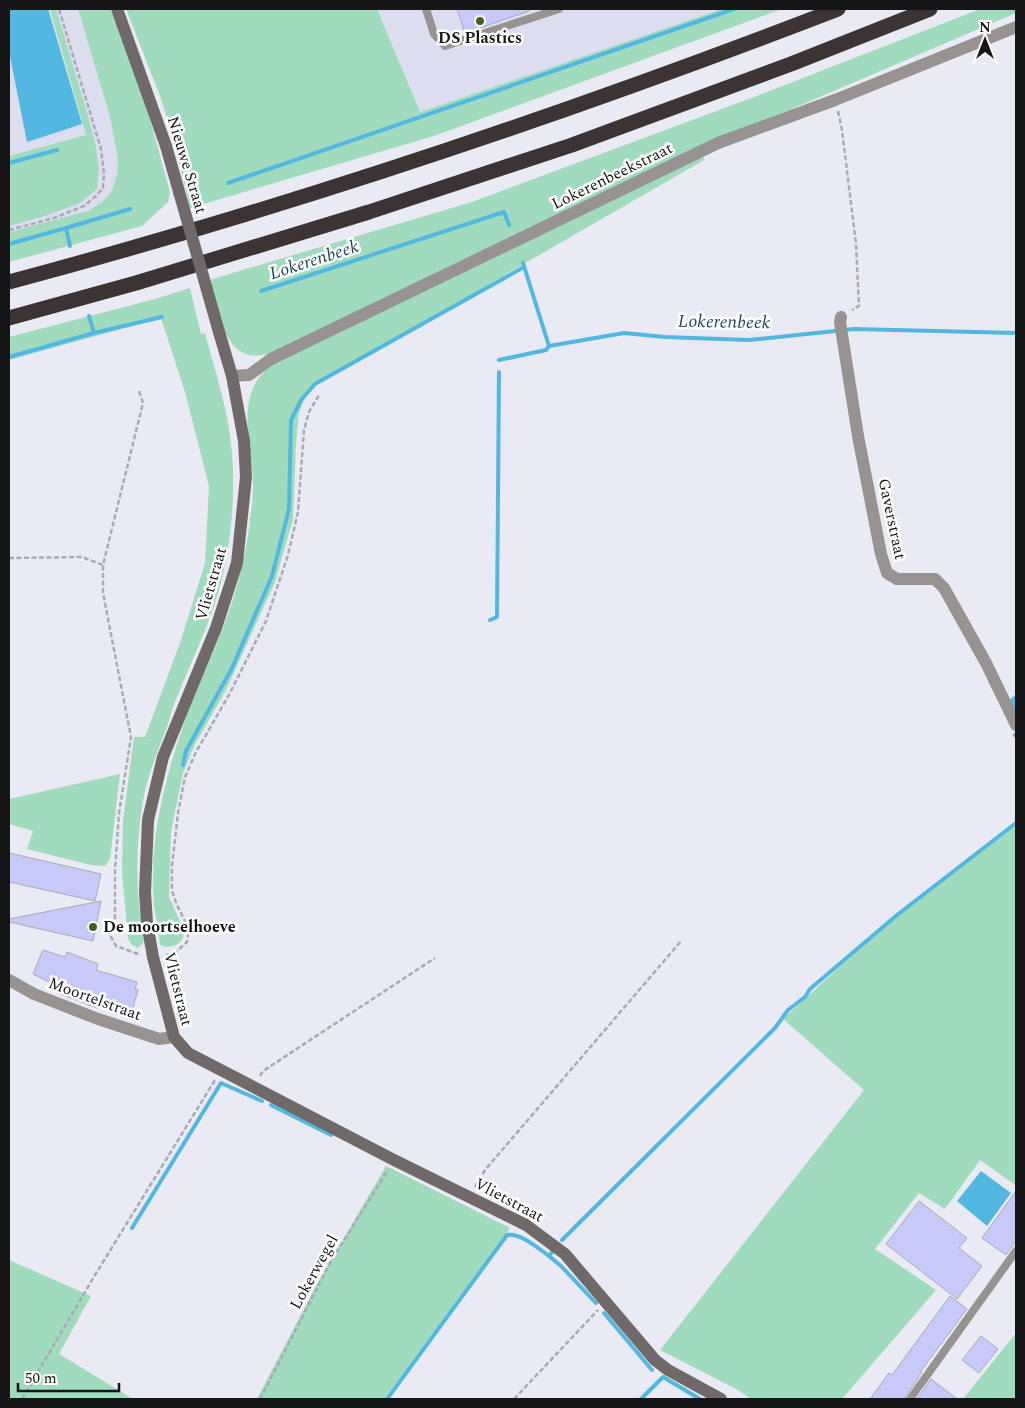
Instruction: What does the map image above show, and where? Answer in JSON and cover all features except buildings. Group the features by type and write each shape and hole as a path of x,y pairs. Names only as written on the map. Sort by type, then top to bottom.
{"highway":[{"path":"9,282 125,251 369,176 564,111 838,9"},
{"path":"9,318 136,284 332,224 572,145 791,64 930,9"}],"street":[{"name":"Nieuwe Straat","path":"117,9 166,146 219,332"},
{"name":"Lokerenbeekstraat","path":"232,376 248,375 271,359 718,143 835,100 1016,27"},
{"name":"Gaverstraat","path":"841,319 858,436 881,554 887,573 897,579 935,579 944,588 986,663 1016,725"},
{"name":"Vlietstraat","path":"219,332 232,376 244,441 246,477 236,563 216,628 163,757 148,820 144,892 147,923 153,957 174,1037 188,1053 394,1160 526,1225 565,1254 655,1360 668,1370 721,1399"},
{"name":"Moortelstraat","path":"9,980 34,994 98,1019 159,1039 174,1037"}],"lane":[{"path":"426,9 434,34 445,46 559,9"},
{"path":"910,1399 1016,1251"}],"path":[{"path":"9,230 54,218 84,206 103,188 104,174 101,149 59,9"},
{"path":"835,100 842,130 855,234 859,306 841,319"},
{"path":"9,558 82,557 103,565"},
{"path":"470,1198 485,1170 682,940"},
{"path":"254,1086 263,1071 435,958"},
{"path":"22,1399 95,1275 221,1070"},
{"name":"Lokerwegel","path":"260,1399 331,1261 394,1160"},
{"path":"514,1399 593,1314 606,1303"}],"shaded area":[{"path":"9,9 78,9 110,117 118,160 117,174 112,191 102,202 88,211 9,232"},
{"path":"377,9 722,9 420,112"}],"green space":[{"path":"50,9 56,9 95,142 99,169 97,189 80,203 45,216 9,226 9,156 86,135"},
{"path":"78,9 110,9 124,42 150,119 170,192 168,202 142,226 9,262 9,232 88,211 102,202 112,191 117,174 118,160 110,117"},
{"path":"126,9 377,9 420,112 722,9 782,9 434,136 190,208 173,137 160,96"},
{"path":"980,9 1016,9 1016,13 745,129 269,354 257,356 246,354 231,342 225,333 209,280 472,202 754,97"},
{"path":"703,156 704,160 326,378 307,392 299,413 293,519 275,582 226,690 194,746 183,773 171,832 169,897 184,930 184,935 177,945 169,947 160,945 153,886 155,838 158,818 172,761 184,723 224,625 241,569 253,497 248,426 249,399 261,375 275,362"},
{"path":"190,288 201,334 205,333 227,417 233,462 232,514 225,564 217,597 174,704 149,775 144,796 138,841 137,875 139,909 144,942 138,948 132,945 128,939 122,872 123,821 134,737 145,737 181,640 205,563 209,486 185,392 161,318 9,360 9,337"},
{"path":"120,774 110,859 105,866 91,865 27,849 33,831 9,824 9,799"},
{"path":"1016,824 1016,1182 1014,1184 980,1160 945,1209 919,1193 875,1249 936,1290 842,1399 751,1399 738,1390 660,1350 864,1090 783,1019 896,915"},
{"path":"386,1166 510,1228 384,1399 257,1399 316,1286"},
{"path":"9,1260 91,1296 59,1354 133,1399 9,1399"},
{"path":"1016,1333 1016,1399 963,1399"}],"water":[{"path":"9,9 48,9 82,124 27,142 9,51"},
{"path":"981,1171 1011,1193 987,1226 957,1201"}],"waterway":[{"path":"228,183 734,9"},
{"path":"9,163 57,150"},
{"path":"66,228 130,209"},
{"name":"Lokerenbeek","path":"261,291 504,212 509,225"},
{"name":"Lokerenbeek","path":"9,244 66,228 70,246"},
{"name":"Lokerenbeek","path":"523,263 549,346 624,333 665,337 749,340 854,329 1016,333"},
{"path":"183,765 186,751 232,668 272,576 289,509 291,420 301,400 315,384 524,267"},
{"name":"Lokerenbeek","path":"89,316 94,333"},
{"path":"9,357 94,333 162,317"},
{"path":"499,360 546,350 549,346"},
{"path":"490,620 497,617 499,372"},
{"path":"1016,697 1012,700 1016,708"},
{"path":"562,1240 775,1028 788,1010 805,997 810,989 897,915 1016,823"},
{"path":"132,1228 221,1083 262,1101"},
{"path":"271,1105 331,1135"},
{"path":"387,1399 507,1235 518,1236 535,1245 549,1256 552,1252"},
{"path":"549,1256 596,1303"},
{"path":"604,1313 652,1370"},
{"path":"641,1399 663,1377 700,1399"}],"place":[{"name":"DS Plastics","path":"480,21"},
{"name":"De moortselhoeve","path":"93,927"}]}
